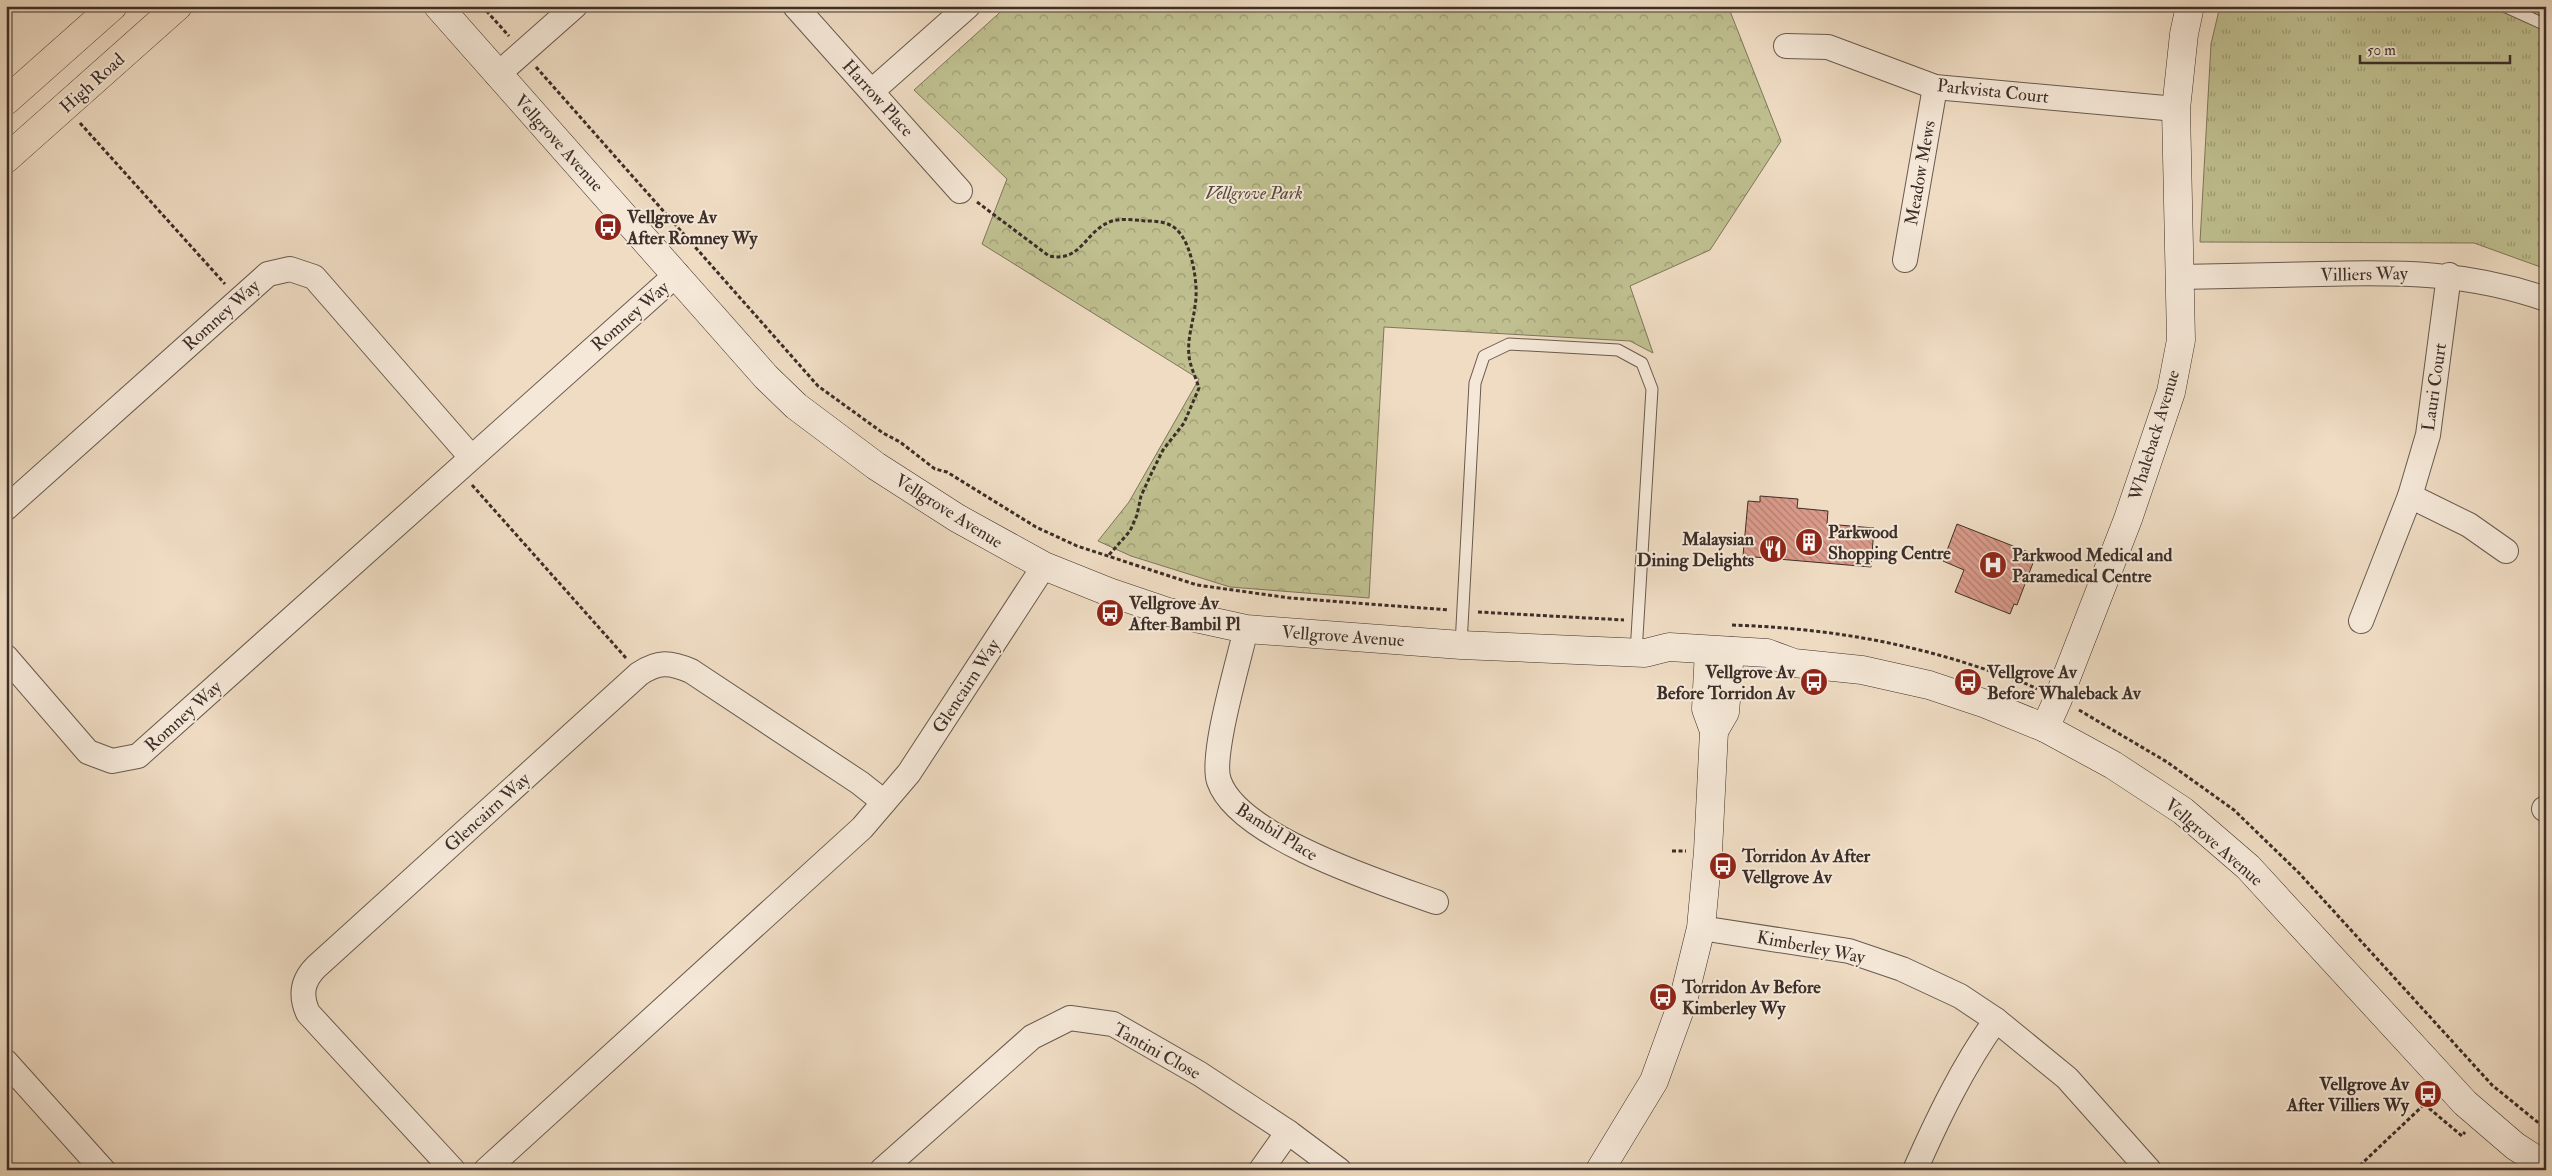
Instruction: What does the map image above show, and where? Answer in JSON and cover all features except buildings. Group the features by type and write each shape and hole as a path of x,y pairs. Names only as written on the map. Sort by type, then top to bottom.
{"main road":[{"path":"6,101 113,6"},
{"name":"High Road","path":"6,159 178,6"}],"street":[{"name":"Vellgrove Avenue","path":"438,6 497,75 677,274 766,377 796,406 885,472 958,518 1044,566 1109,592 1168,612 1246,629 1461,645 1641,653 1668,647 1719,658 1767,653 1794,663 1862,670 1929,685 1986,704 2045,728 2113,765 2183,811 2248,867 2465,1103 2515,1146 2546,1166"},
{"path":"497,75 575,6"},
{"name":"Harrow Place","path":"795,6 960,191"},
{"path":"872,91 968,6"},
{"name":"Whaleback Avenue","path":"2045,728 2128,519 2171,392 2181,340 2176,109 2184,34 2190,6"},
{"name":"Parkvista Court","path":"1786,46 1828,47 1935,87 2176,109"},
{"name":"Meadow Mews","path":"1905,260 1935,87"},
{"name":"Romney Way","path":"6,508 238,299 268,274 290,269 314,277 464,463"},
{"name":"Villiers Way","path":"2180,277 2406,272 2449,275 2514,288 2546,298"},
{"name":"Romney Way","path":"6,658 88,752 112,762 138,756 677,274"},
{"name":"Lauri Court","path":"2361,621 2410,496 2428,435 2449,275"},
{"path":"2410,496 2469,524 2506,551"},
{"name":"Glencairn Way","path":"486,1170 862,828 909,773 1044,566"},
{"name":"Bambil Place","path":"1246,629 1217,752 1218,781 1232,805 1288,842 1320,859 1436,902"},
{"path":"1600,1170 1654,1081 1683,1001 1701,928 1714,731 1725,712 1719,658"},
{"name":"Glencairn Way","path":"453,1170 308,1013 303,998 304,982 316,967 639,674 652,666 663,663 676,664 691,671 860,783 884,802"},
{"name":"Kimberley Way","path":"1701,928 1849,951 1902,969 1960,996 1996,1020 2068,1078 2149,1170"},
{"name":"Tantini Close","path":"882,1170 1032,1036 1070,1018 1113,1024 1200,1074 1288,1132 1339,1170"},
{"path":"1915,1170 1933,1127 1976,1048 1996,1020"},
{"path":"6,1062 104,1170"},
{"path":"1261,1170 1288,1132"}],"lane":[{"path":"2504,6 2546,24"},
{"path":"1461,645 1475,383 1484,356 1509,344 1618,350 1642,363 1652,389 1638,621 1641,653"}],"path":[{"path":"482,6 818,386 883,433 900,442 935,469 947,472 1036,527 1108,556 1197,585 1290,598 1462,611 1638,621"},
{"path":"79,123 238,299"},
{"path":"960,191 1049,256 1069,256 1096,230 1111,222 1125,219 1160,222 1174,226 1186,239 1192,256 1196,304 1189,337 1189,356 1199,388 1184,423 1163,450 1152,472 1141,496 1137,515 1130,531 1108,556"},
{"path":"464,463 639,674"},
{"path":"1724,625 1836,633 1895,643 1944,655 2034,687 2167,762 2234,810 2299,874 2492,1085 2546,1129"},
{"path":"2355,1170 2446,1084"}],"green space":[{"name":"Vellgrove Park","path":"1007,6 1728,6 1781,141 1710,250 1630,286 1653,353 1630,341 1384,327 1369,598 1230,587 1131,556 1098,541 1129,502 1199,379 982,244 1007,179 914,90"},
{"path":"2220,6 2546,6 2546,269 2474,243 2200,242 2211,44"}],"place":[{"name":"Vellgrove Av After Romney Wy","path":"608,227"},
{"name":"Parkwood Shopping Centre","path":"1809,542"},
{"name":"Malaysian Dining Delights","path":"1773,549"},
{"name":"Parkwood Medical and Paramedical Centre","path":"1993,565"},
{"name":"Vellgrove Av After Bambil Pl","path":"1110,613"},
{"name":"Vellgrove Av Before Torridon Av","path":"1814,682"},
{"name":"Vellgrove Av Before Whaleback Av","path":"1968,682"},
{"name":"Torridon Av After Vellgrove Av","path":"1723,866"},
{"name":"Torridon Av Before Kimberley Wy","path":"1663,997"},
{"name":"Vellgrove Av After Villiers Wy","path":"2428,1094"}]}
